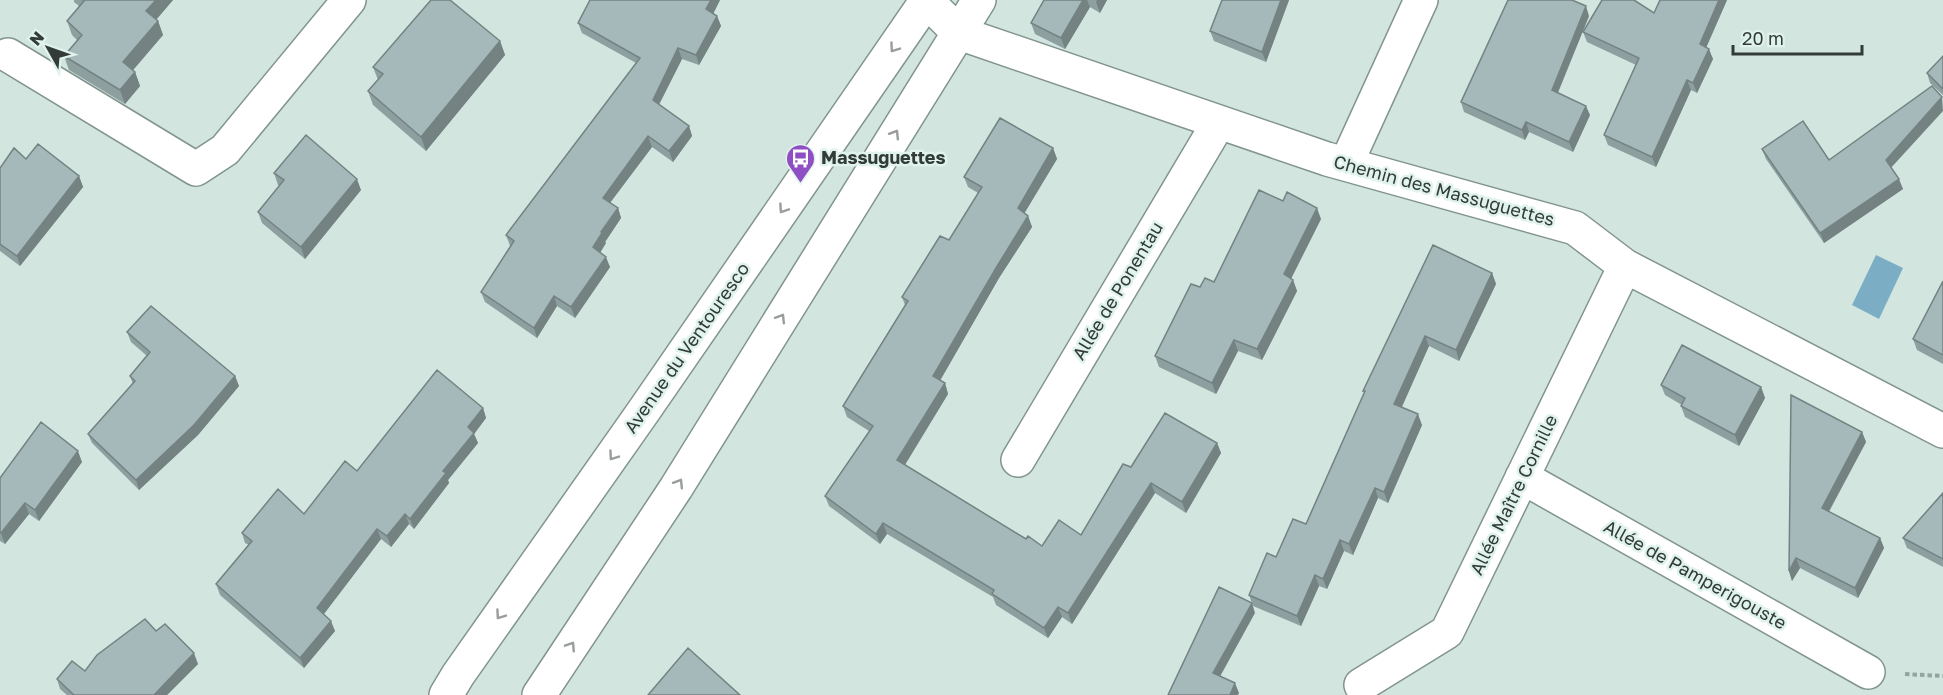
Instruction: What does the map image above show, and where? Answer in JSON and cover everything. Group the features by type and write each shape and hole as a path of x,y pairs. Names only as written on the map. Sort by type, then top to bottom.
{"street":[{"path":"8,55 196,169 225,150 350,0"},
{"name":"Chemin des Massuguettes","path":"926,0 958,33 1346,164 1575,228 1625,266 1943,431"},
{"name":"Avenue du Ventouresco","path":"446,695 926,0"},
{"path":"539,695 676,488 979,0"},
{"path":"1346,164 1421,0"},
{"name":"Allée de Ponentau","path":"1018,460 1219,122"},
{"name":"Allée Maître Cornille","path":"1361,685 1447,632 1625,266"},
{"name":"Allée de Pamperigouste","path":"1522,477 1868,672"}],"water":[{"path":"1876,255 1903,268 1879,319 1852,305"}],"building":[{"path":"83,0 156,0 146,11 158,21 123,62 135,72 120,90 64,56 82,35 67,21"},
{"path":"431,0 450,0 500,41 421,137 368,91 383,74 373,67"},
{"path":"590,0 711,0 706,9 717,16 696,55 678,48 653,100 689,126 669,151 648,136 603,198 618,208 593,247 606,257 571,307 554,296 534,328 481,292 514,241 506,235 640,58 578,23"},
{"path":"1044,0 1083,0 1061,38 1031,23"},
{"path":"1222,0 1281,0 1262,52 1210,31"},
{"path":"1508,0 1572,0 1586,6 1552,90 1586,106 1569,142 1526,122 1522,130 1461,102"},
{"path":"1602,0 1634,0 1654,13 1660,0 1719,0 1700,44 1709,49 1693,83 1687,80 1652,157 1604,135 1639,58 1583,32"},
{"path":"1943,56 1943,89 1927,73"},
{"path":"1932,86 1942,97 1886,160 1899,179 1820,233 1762,149 1803,121 1829,160"},
{"path":"1000,118 1053,148 1018,208 1028,216 933,376 945,383 897,460 1026,539 1028,536 1042,546 1059,520 1081,535 1123,464 1131,467 1165,413 1217,443 1182,502 1151,483 1068,613 1058,607 1044,628 992,594 994,590 883,523 876,534 825,496 873,426 843,406 908,301 902,297 940,236 949,240 982,187 964,177"},
{"path":"306,135 357,179 301,247 258,212 284,180 274,173"},
{"path":"38,144 79,176 17,256 0,244 0,168 14,148 26,159"},
{"path":"1259,190 1283,201 1287,192 1317,208 1284,274 1293,280 1257,349 1234,340 1212,383 1155,356 1191,284 1200,287 1205,278 1214,282"},
{"path":"1433,245 1492,273 1456,350 1425,336 1394,404 1418,414 1384,492 1375,488 1349,544 1340,540 1323,579 1315,575 1297,616 1249,595 1267,553 1276,557 1293,519 1306,524 1365,391 1363,391"},
{"path":"1943,281 1943,355 1913,339"},
{"path":"151,306 235,376 194,425 136,480 88,434 135,381 130,376 150,352 127,332"},
{"path":"1682,345 1761,387 1735,435 1681,406 1685,398 1661,385"},
{"path":"437,370 483,408 468,427 474,433 443,471 446,473 410,519 405,514 387,536 377,529 317,608 331,621 300,658 216,584 252,541 242,533 278,489 304,514 345,461 357,471"},
{"path":"1791,395 1862,432 1822,508 1880,538 1855,588 1796,558 1789,571"},
{"path":"41,422 78,451 35,510 25,503 1,533 0,478"},
{"path":"1943,493 1943,559 1903,538"},
{"path":"1219,587 1252,603 1213,673 1235,683 1230,695 1168,695"},
{"path":"145,619 156,631 165,624 194,653 154,695 74,695 57,679 72,661 85,671 97,655"},
{"path":"688,648 740,695 648,695"}],"place":[{"name":"Massuguettes","path":"800,184"}]}
